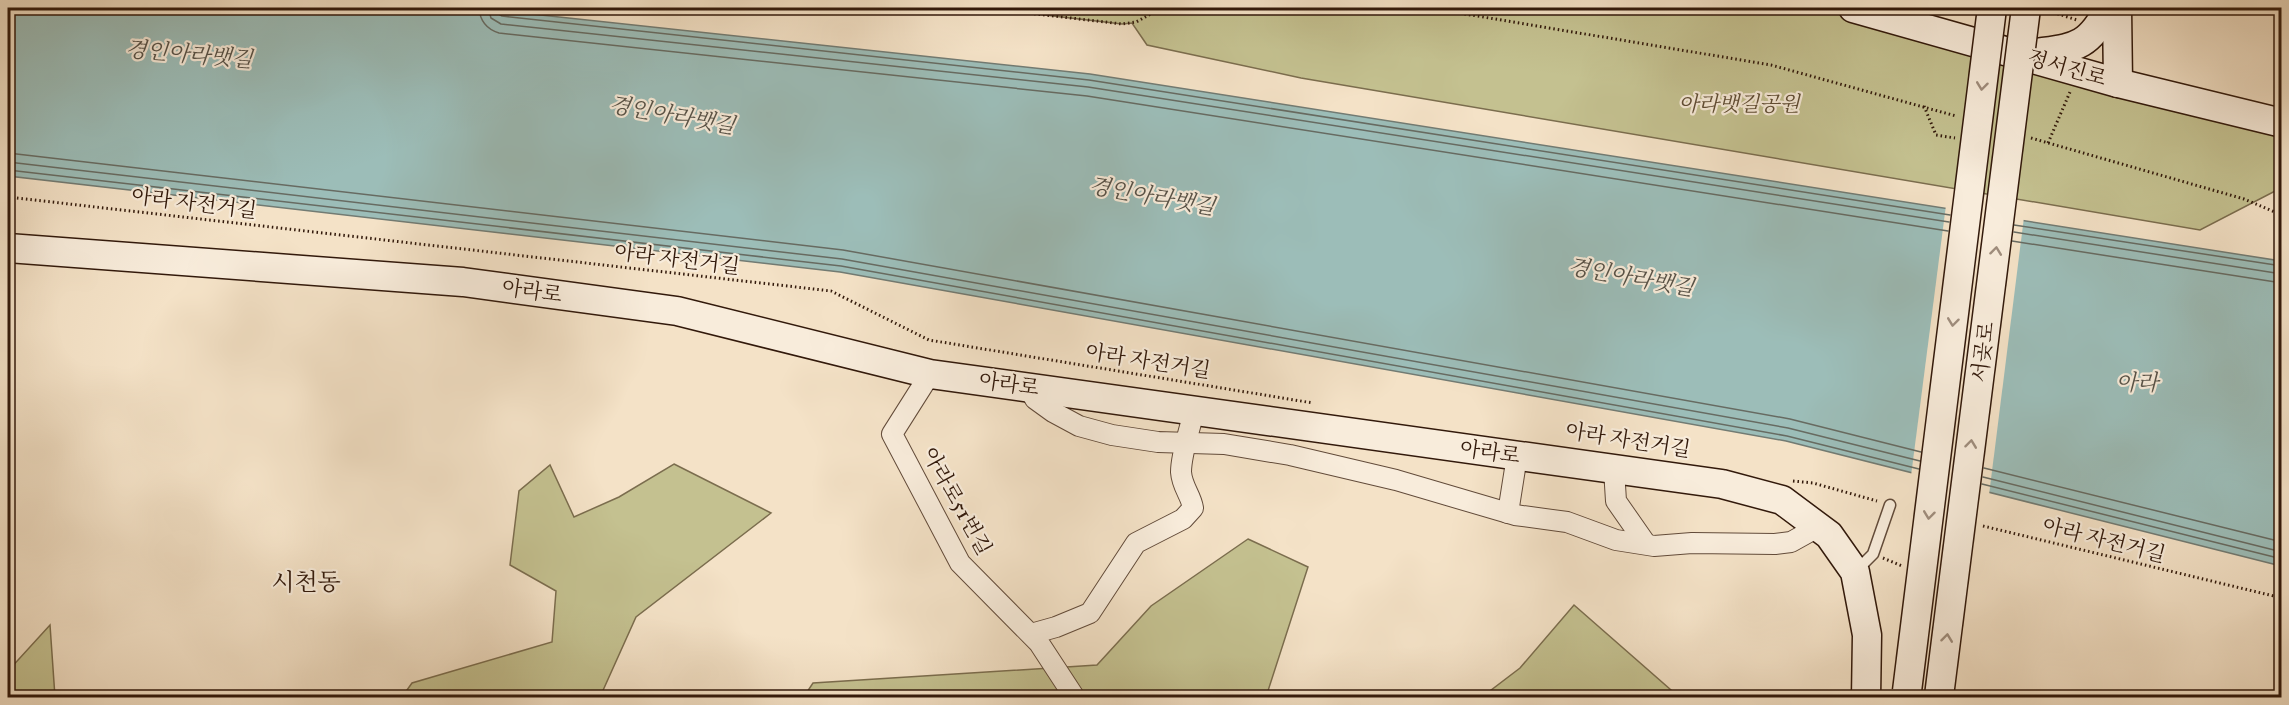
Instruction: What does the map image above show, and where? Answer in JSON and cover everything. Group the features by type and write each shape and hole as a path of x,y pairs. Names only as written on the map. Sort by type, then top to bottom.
{"main road":[{"name":"정서진로","path":"1853,8 2118,83 2282,123"},
{"name":"서곶로","path":"1907,694 1992,8"},
{"name":"서곶로","path":"1939,697 2026,8"},
{"path":"2022,55 2072,47 2084,42 2094,33 2109,8"},
{"path":"2117,8 2118,83"},
{"name":"아라로","path":"8,248 463,282 677,311 930,374 1722,484 1786,490 1818,527 1829,536 1855,572 1867,635 1866,698"}],"street":[{"name":"아라로51번길","path":"930,374 892,434 960,563 1040,643 1075,698"},
{"path":"1028,387 1035,399 1078,426 1112,435 1158,442 1224,444 1290,455 1396,480 1508,513 1567,522 1616,540 1646,544 1775,544 1791,542 1818,527"},
{"path":"1031,634 1090,613 1136,543 1183,519 1192,508 1192,499 1184,488 1181,471 1194,411"},
{"path":"1508,513 1517,456"},
{"path":"1614,469 1616,501 1646,544"}],"lane":[{"path":"1855,572 1873,554 1890,505"}],"path":[{"path":"985,8 1122,24 1136,22 1162,8"},
{"path":"1430,8 1771,65 1957,117"},
{"path":"2048,143 2078,71"},
{"path":"1924,106 1936,135 1959,138"},
{"path":"2025,136 2244,199 2282,215"},
{"name":"아라 자전거길","path":"8,197 831,291 929,339 1316,404"},
{"path":"1786,490 1813,483 1890,505"},
{"name":"아라 자전거길","path":"1983,526 2282,598"}],"green space":[{"name":"아라뱃길공원","path":"985,8 1853,8 2281,124 2281,188 2200,230 1301,78 1147,45 1132,23 1122,24"},
{"path":"674,464 771,513 636,617 600,697 402,697 412,683 552,642 556,591 510,565 519,491 550,465 574,517 619,497"},
{"path":"1248,539 1308,567 1266,697 803,698 813,683 1097,665 1151,606"},
{"path":"1574,605 1679,697 1482,697 1520,668"},
{"path":"50,625 55,697 8,697 8,671"}],"water":[{"name":"아라","path":"8,8 475,8 1090,74 2281,261 2281,566 1786,441 840,272 8,176"}],"pier":[{"path":"1946,205 2024,217 1989,495 1911,476"}],"district":[{"name":"시천동","path":"306,582"}],"water label":[{"name":"경인아라뱃길","path":"189,54"},
{"name":"경인아라뱃길","path":"672,115"},
{"name":"경인아라뱃길","path":"1152,196"},
{"name":"경인아라뱃길","path":"1631,277"}]}
